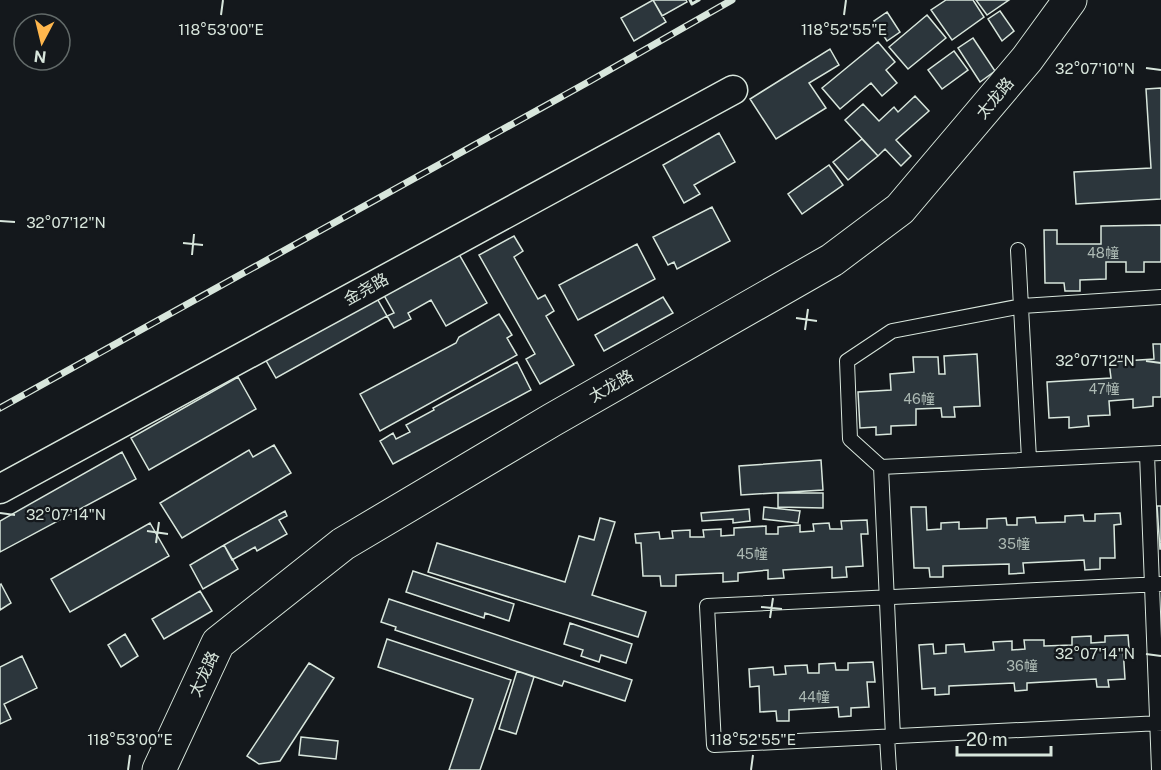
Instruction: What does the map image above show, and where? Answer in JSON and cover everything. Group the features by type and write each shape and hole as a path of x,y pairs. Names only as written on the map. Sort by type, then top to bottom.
{"street":[{"name":"太龙路","path":"159,770 218,643 343,544 552,420 832,260 900,209 1027,59 1070,0"},
{"name":"金尧路","path":"0,489 733,90"}],"lane":[{"path":"1018,250 1029,459"},
{"path":"1161,297 1022,306 892,331 847,361 850,439 881,467 1161,453"},
{"path":"1146,454 1156,584 1159,770"},
{"path":"881,467 887,597 889,770"},
{"path":"1156,584 707,606 714,745 1159,724"}],"building":[{"path":"653,0 666,22 634,41 621,18"},
{"path":"653,0 686,0 687,2 662,16"},
{"path":"946,0 973,0 984,17 952,40 931,10"},
{"path":"976,0 1009,0 987,15"},
{"path":"1000,11 1014,31 1002,41 988,19"},
{"path":"887,12 900,32 887,41 874,21"},
{"path":"927,15 946,38 908,69 889,47"},
{"path":"973,38 995,71 980,82 958,48"},
{"path":"878,42 895,62 886,70 897,83 882,96 871,83 840,109 822,88"},
{"path":"830,49 839,65 809,83 826,108 776,139 750,99"},
{"path":"954,51 968,70 942,89 928,70"},
{"path":"1161,88 1161,199 1076,204 1074,172 1151,168 1146,89"},
{"path":"915,96 929,111 896,140 911,156 901,166 885,149 878,156 845,120 863,104 879,121 894,107 898,112"},
{"path":"719,133 735,162 694,185 700,194 684,203 663,165"},
{"path":"862,139 878,156 848,180 833,162"},
{"path":"829,165 843,185 802,214 788,194"},
{"path":"712,207 730,241 677,269 674,262 668,265 653,237"},
{"path":"1161,225 1161,262 1144,262 1144,272 1126,272 1126,262 1106,262 1106,279 1080,280 1080,291 1065,291 1064,283 1045,283 1044,230 1057,230 1057,244 1101,244 1101,226"},
{"path":"514,236 523,251 514,257 538,299 545,295 554,311 546,316 574,365 540,384 526,359 535,354 479,255"},
{"path":"637,244 655,279 578,320 559,285"},
{"path":"456,249 487,303 446,326 431,300 408,313 411,319 394,328 387,316 394,313 381,290"},
{"path":"371,288 387,316 276,378 264,357"},
{"path":"663,297 673,313 604,351 595,335"},
{"path":"499,314 512,335 507,338 517,355 380,431 360,394 456,343 459,337"},
{"path":"1153,344 1161,344 1161,397 1153,397 1153,406 1133,408 1133,399 1109,401 1110,415 1088,416 1089,426 1069,428 1069,417 1049,418 1047,382 1111,378 1109,362 1154,359"},
{"path":"977,354 980,406 954,407 955,417 942,417 941,408 916,409 916,425 891,426 891,434 876,435 876,427 860,428 858,392 891,390 890,374 914,372 913,357 938,357 939,374 945,374 944,356"},
{"path":"517,362 531,390 393,464 380,441 393,433 396,439 410,432 406,425"},
{"path":"238,377 256,409 149,470 131,438"},
{"path":"274,445 291,473 182,538 160,503 249,450 253,457"},
{"path":"122,452 136,479 0,552 0,521"},
{"path":"821,460 823,490 741,495 739,466"},
{"path":"778,493 823,493 823,508 778,507"},
{"path":"1157,506 1161,506 1161,549 1160,549"},
{"path":"764,507 800,511 798,523 763,519"},
{"path":"911,507 926,507 927,530 941,529 941,523 959,522 959,529 987,528 987,519 1006,518 1007,525 1017,525 1017,518 1035,517 1036,523 1065,522 1065,516 1083,515 1084,521 1095,521 1095,514 1120,513 1121,524 1114,525 1115,558 1100,558 1100,569 1085,570 1084,560 1023,563 1024,573 1009,574 1009,564 943,566 943,577 930,577 929,568 914,568"},
{"path":"749,509 750,521 733,523 733,519 702,521 701,513"},
{"path":"285,511 287,516 279,520 287,534 257,551 255,547 232,560 224,545"},
{"path":"600,518 615,522 592,595 646,612 638,637 428,572 437,543 565,582 579,536 594,540"},
{"path":"867,520 868,534 861,534 863,566 846,567 847,577 832,578 832,567 783,570 784,578 768,579 768,570 738,573 738,581 723,582 723,573 676,575 676,586 661,586 660,576 643,576 641,543 636,543 635,534 659,532 660,539 673,538 672,531 690,530 690,537 704,537 703,530 721,529 721,536 734,535 734,528 766,526 766,534 778,534 778,527 800,525 800,532 814,531 813,524 829,523 830,529 842,529 841,521"},
{"path":"150,523 169,556 70,612 51,579"},
{"path":"224,545 238,569 203,589 190,565"},
{"path":"413,571 514,604 509,621 485,613 484,618 406,592"},
{"path":"0,585 11,603 0,610"},
{"path":"200,591 212,611 164,639 152,619"},
{"path":"389,599 632,680 625,701 564,681 562,686 395,630 396,627 381,622"},
{"path":"570,623 632,644 626,663 601,655 599,662 581,656 583,650 564,644"},
{"path":"125,634 138,656 121,667 108,645"},
{"path":"1128,635 1129,648 1123,648 1125,679 1108,680 1109,687 1097,687 1096,679 1027,683 1027,690 1015,691 1014,683 949,686 949,694 935,695 935,688 922,689 919,645 933,644 934,654 946,653 946,645 964,644 965,652 994,650 993,642 1012,641 1012,650 1025,649 1024,640 1044,640 1044,646 1072,645 1072,637 1091,636 1091,643 1105,642 1105,636"},
{"path":"387,639 511,680 480,770 449,770 473,699 378,667"},
{"path":"22,656 37,688 4,704 11,719 0,724 0,667"},
{"path":"873,662 875,682 867,682 869,707 851,708 851,716 839,717 838,707 789,710 789,721 777,721 776,711 760,712 759,686 750,687 749,669 773,667 774,675 786,674 785,666 807,665 808,673 819,673 819,664 835,663 836,670 848,670 848,663"},
{"path":"309,663 334,678 280,761 259,764 247,756"},
{"path":"517,671 534,677 516,734 499,729"},
{"path":"301,737 338,741 336,759 299,755"}],"railway":[{"path":"0,408 732,0"}],"wall":[{"path":"690,0 692,4 699,0"}]}
